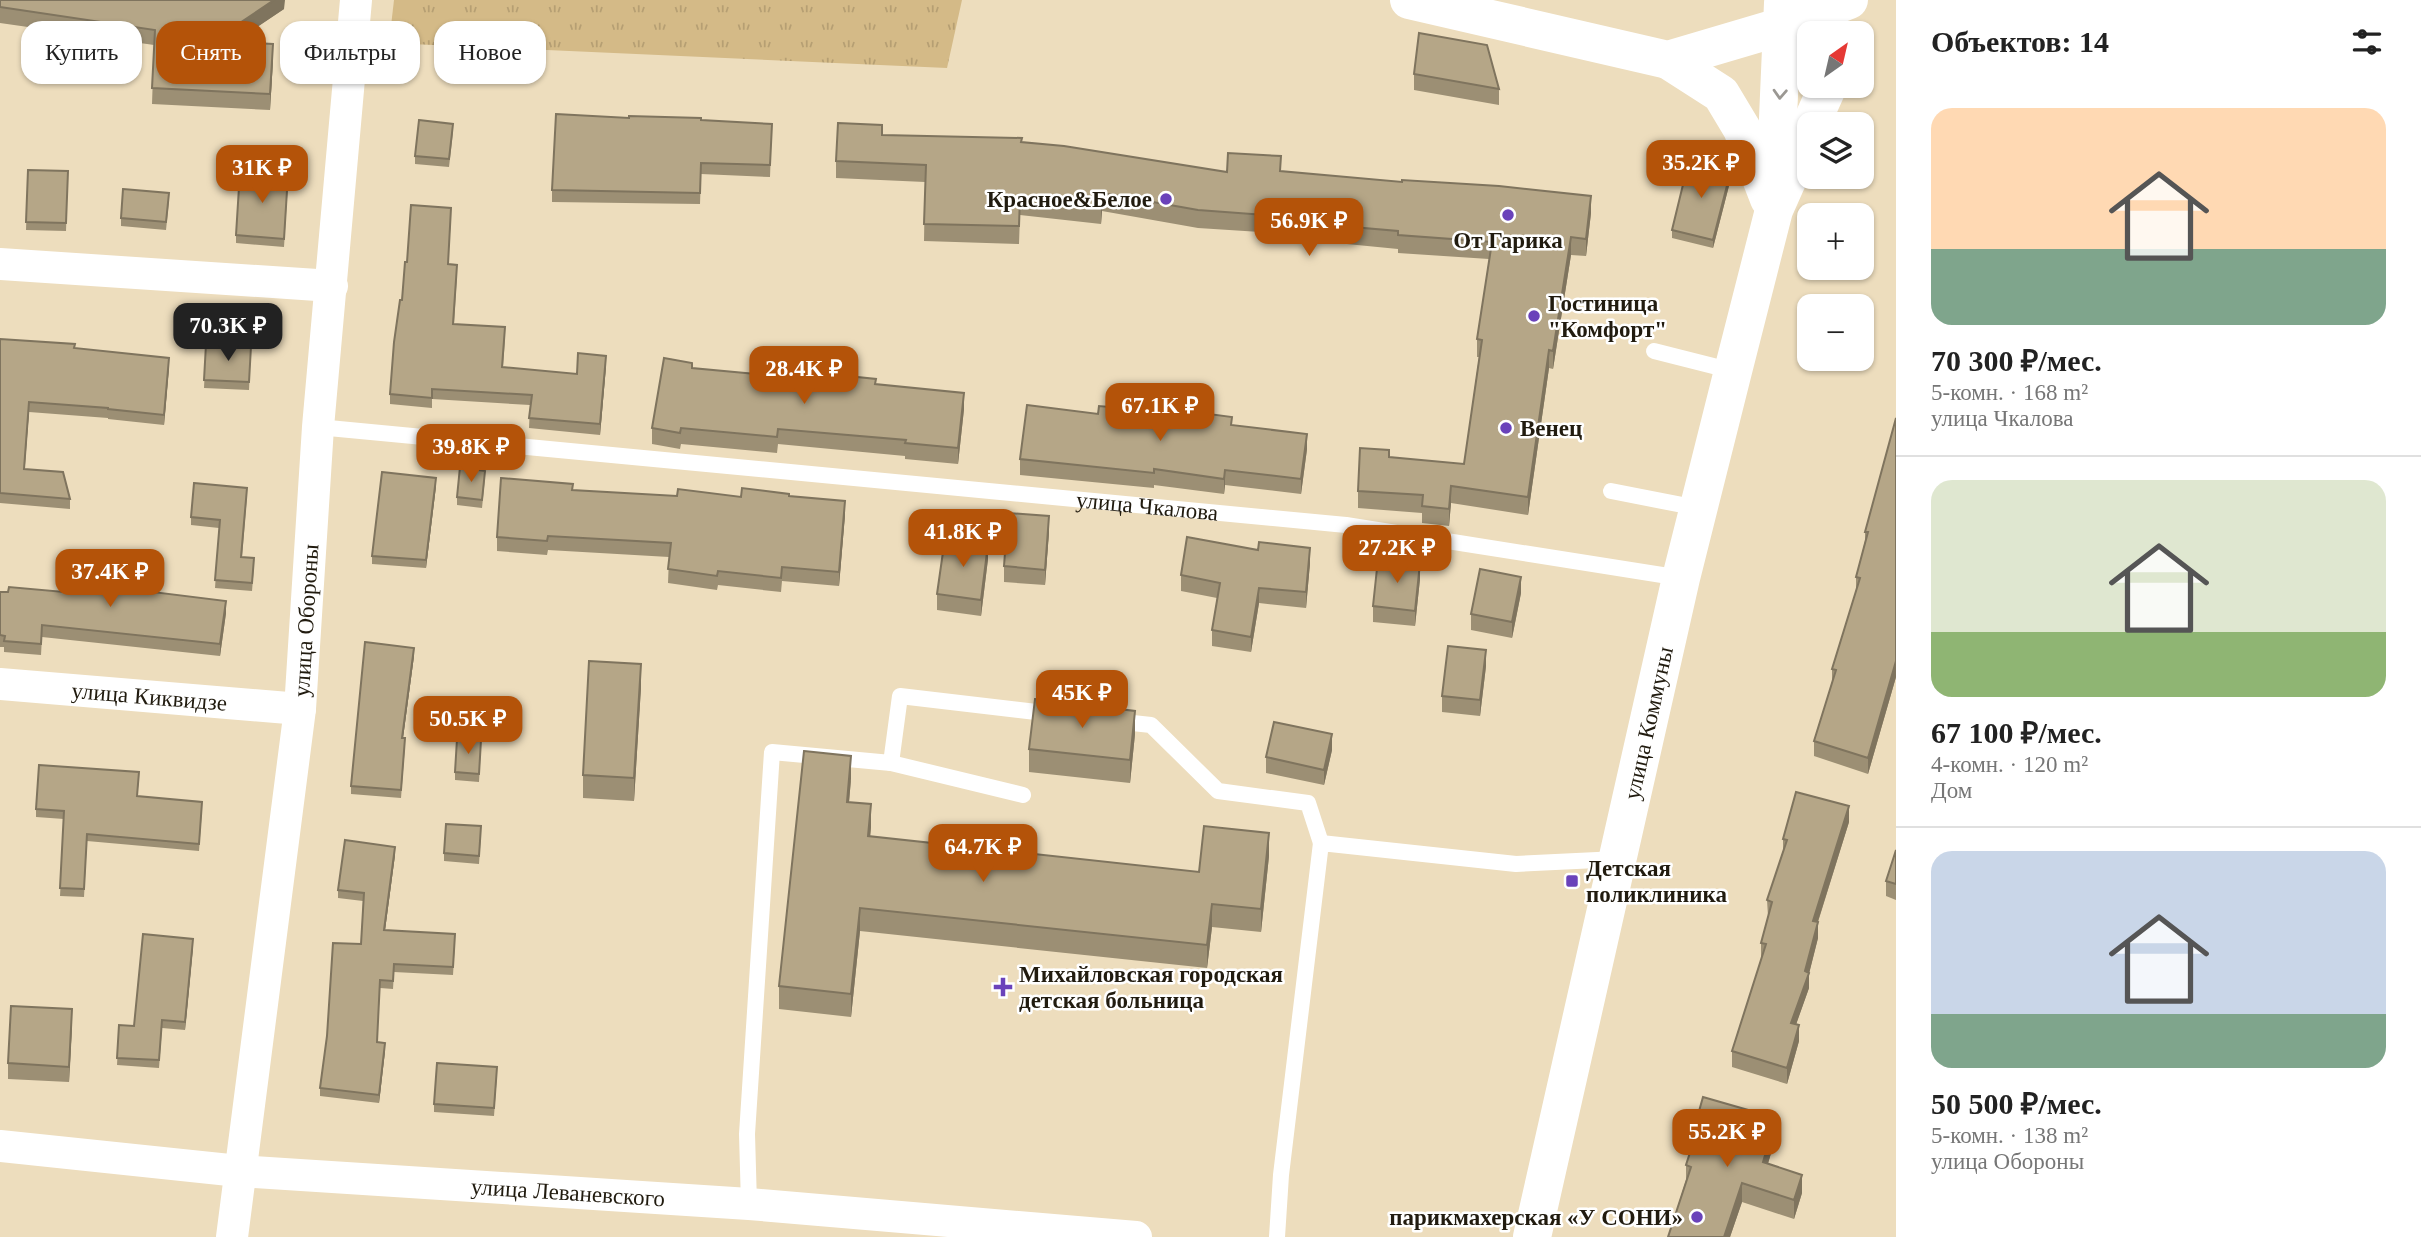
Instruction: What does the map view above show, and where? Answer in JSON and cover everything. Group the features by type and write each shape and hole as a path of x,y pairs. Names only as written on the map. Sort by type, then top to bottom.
{"street":[{"name":"улица Обороны","path":"232,1237 300,709 318,427 356,0"},
{"path":"1409,0 1668,60 1721,94 1742,129 1774,211"},
{"path":"1668,60 1783,13 1849,0"},
{"path":"1856,21 1866,0"},
{"name":"улица Коммуны","path":"1774,211 1783,13"},
{"name":"улица Коммуны","path":"1532,1237 1698,508 1774,211 1797,157"},
{"path":"0,264 332,286"},
{"name":"улица Киквидзе","path":"0,684 300,709"},
{"name":"улица Леваневского","path":"0,1146 239,1171 749,1204 1136,1237"}],"lane":[{"path":"1654,351 1732,371"},
{"name":"улица Чкалова","path":"318,427 1346,526 1681,578"},
{"path":"1611,491 1698,508"},
{"path":"891,763 900,696 1072,716"},
{"path":"1098,719 1151,725 1218,791 1308,803 1321,843 1281,1175 1277,1237"},
{"path":"749,1204 747,1134 772,752 891,763 1023,795"},
{"path":"1321,843 1516,864 1618,859"}],"green space":[{"path":"394,0 962,0 947,68 546,50 546,21 434,21 434,45 420,44 420,21 392,21"}],"building":[{"path":"0,0 274,0 243,21 156,21 156,84 266,84 266,44 273,44 270,94 152,88 155,30 142,28 142,21 94,21 0,7"},
{"path":"1419,33 1487,45 1499,89 1414,74"},
{"path":"556,114 701,118 772,124 770,165 701,163 700,193 552,190"},
{"path":"419,120 453,124 449,159 415,156"},
{"path":"838,123 882,125 882,135 1022,138 1021,142 1064,146 1227,172 1228,153 1281,156 1280,171 1402,182 1499,186 1591,196 1586,239 1571,237 1553,351 1549,350 1528,497 1451,486 1449,509 1422,506 1423,495 1358,491 1360,448 1389,450 1389,457 1464,464 1482,340 1477,339 1492,242 1398,235 1398,231 1306,223 1306,218 1198,210 1102,193 1101,206 1020,197 1019,226 924,224 926,165 836,161"},
{"path":"1689,160 1731,170 1713,240 1672,230"},
{"path":"28,170 68,171 66,223 26,222"},
{"path":"240,171 288,174 284,239 236,235"},
{"path":"123,189 169,193 166,222 121,218"},
{"path":"411,205 451,208 448,264 457,265 453,324 505,327 502,367 577,374 578,353 606,356 600,424 529,418 532,395 432,389 432,398 390,394 394,342 407,262"},
{"path":"0,339 75,344 74,348 169,358 164,415 29,402 24,469 63,472 70,499 0,493"},
{"path":"206,344 251,346 249,382 204,380"},
{"path":"664,358 692,363 692,368 818,380 819,373 876,379 875,384 964,393 958,448 905,443 906,440 778,429 777,437 681,428 680,433 652,428"},
{"path":"1027,405 1098,414 1099,406 1178,413 1179,410 1232,417 1231,425 1307,434 1301,479 1225,470 1224,479 1154,469 1154,473 1020,459"},
{"path":"1896,418 1896,661 1868,758 1814,741 1836,670 1832,669 1860,578 1856,577 1868,532 1865,532"},
{"path":"460,467 485,471 482,500 457,497"},
{"path":"382,472 436,478 426,560 372,556"},
{"path":"501,478 573,484 572,490 677,496 678,489 741,497 742,488 845,501 839,572 782,567 781,578 718,571 717,576 668,569 671,543 548,536 547,541 497,537"},
{"path":"194,483 247,488 241,557 254,558 252,583 215,580 220,520 191,517"},
{"path":"1008,513 1049,516 1045,570 1004,566"},
{"path":"1187,537 1258,550 1259,542 1310,548 1306,592 1259,588 1251,637 1212,630 1220,583 1181,575"},
{"path":"945,538 988,544 981,600 937,594"},
{"path":"90,555 131,559 128,589 226,601 220,644 42,625 41,644 4,641 5,636 0,635 0,592 8,592 9,587 86,594"},
{"path":"1378,559 1420,563 1415,611 1373,606"},
{"path":"1480,569 1521,577 1512,622 1471,614"},
{"path":"365,642 414,648 402,738 405,738 401,790 351,786"},
{"path":"1448,646 1486,650 1480,700 1442,696"},
{"path":"589,661 641,664 634,778 583,775"},
{"path":"1035,699 1135,711 1130,760 1029,749"},
{"path":"1274,722 1332,734 1324,770 1266,757"},
{"path":"457,739 481,740 479,774 455,772"},
{"path":"804,751 851,756 847,802 871,804 868,836 1199,872 1204,826 1269,833 1261,909 1212,904 1207,945 860,908 851,994 779,986"},
{"path":"39,765 139,772 137,796 202,802 199,844 87,834 84,889 60,888 64,811 36,809"},
{"path":"1796,792 1849,806 1813,921 1818,922 1805,971 1809,973 1791,1023 1799,1025 1787,1068 1732,1051 1766,944 1761,943 1772,902 1767,900 1787,840 1783,839"},
{"path":"446,824 481,826 479,856 444,853"},
{"path":"345,840 395,847 384,930 455,934 453,967 394,964 393,981 380,980 377,1042 385,1043 379,1095 320,1088 327,1036 333,943 361,944 364,893 338,890"},
{"path":"1896,850 1896,884 1886,881"},
{"path":"143,934 193,939 185,1022 162,1020 159,1060 117,1058 119,1025 134,1026"},
{"path":"11,1006 72,1009 69,1067 8,1063"},
{"path":"437,1063 497,1067 494,1108 434,1104"},
{"path":"1703,1097 1776,1118 1763,1162 1802,1175 1794,1200 1742,1183 1724,1237 1668,1237 1691,1167 1686,1165 1697,1131 1694,1129"}],"place":[{"name":"Красное&Белое","path":"1166,199"},
{"name":"От Гарика","path":"1508,215"},
{"name":"Гостиница \"Комфорт\"","path":"1534,316"},
{"name":"Венец","path":"1506,428"},
{"name":"Детская поликлиника","path":"1572,881"},
{"name":"Михайловская городская детская больница","path":"1003,987"},
{"name":"парикмахерская «У СОНИ»","path":"1697,1217"}]}
